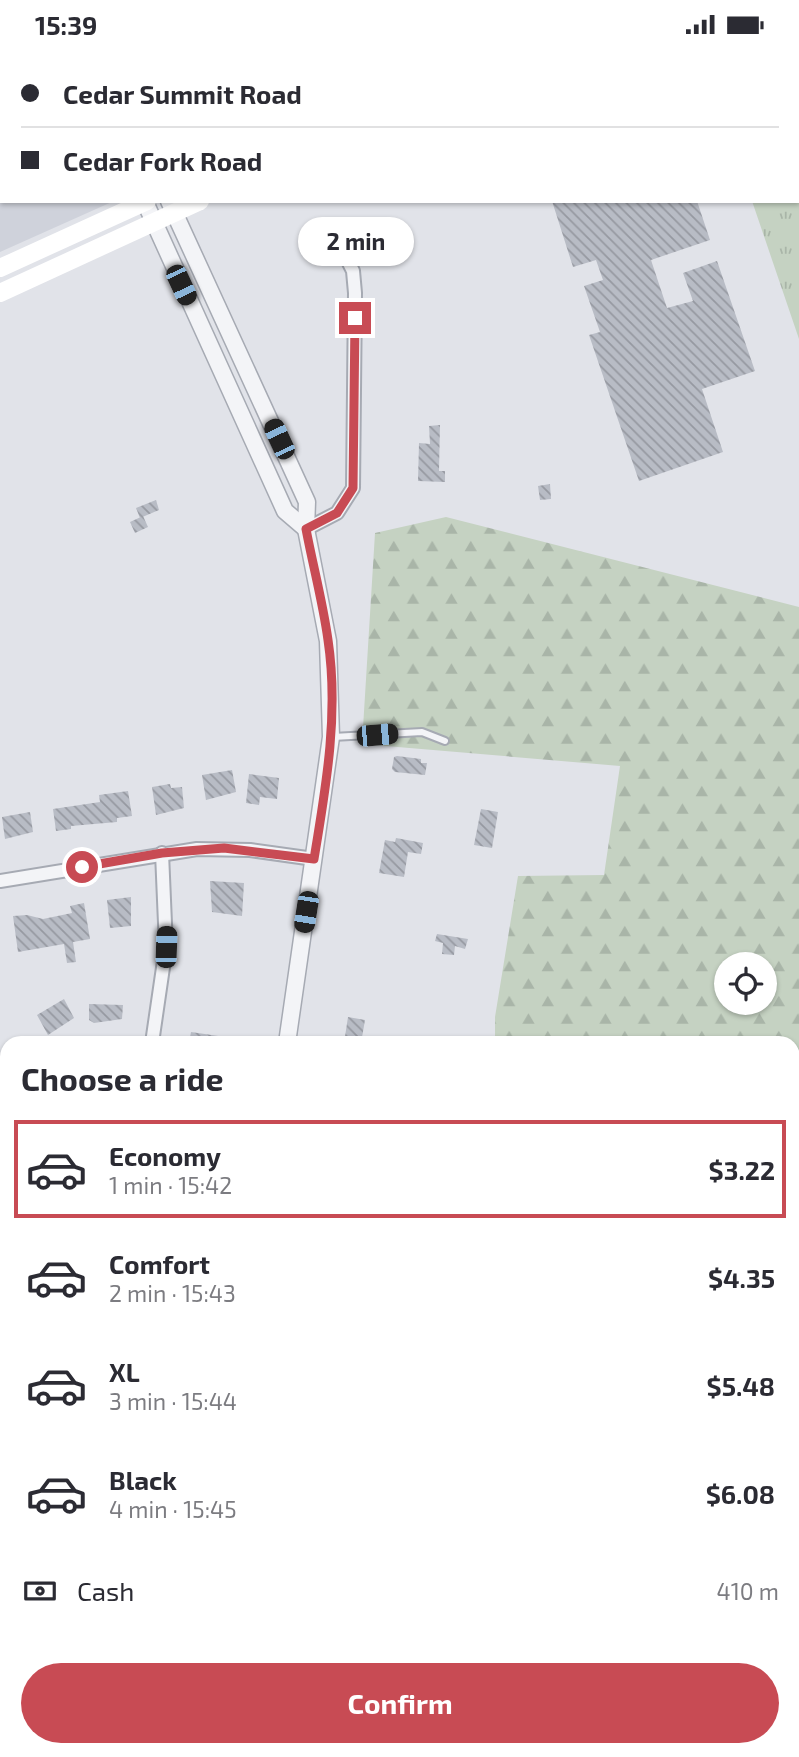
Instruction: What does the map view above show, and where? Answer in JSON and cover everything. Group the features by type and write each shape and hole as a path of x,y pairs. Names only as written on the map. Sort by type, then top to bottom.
{"main road":[{"path":"0,268 143,203"},
{"path":"0,293 154,223 172,207 191,203"}],"street":[{"path":"145,203 285,511 306,529"},
{"path":"172,207 307,502 306,529 328,641 331,737 288,1036"},
{"path":"306,529 337,513 353,488 355,293 353,271 340,245"},
{"path":"0,881 162,853 224,848 314,859"},
{"path":"153,1036 166,947 162,853"}],"lane":[{"path":"331,737 422,732 444,741"}],"shaded area":[{"path":"0,203 110,203 0,252"}],"green space":[{"path":"753,203 799,203 799,339"},
{"path":"446,517 799,607 799,1036 495,1036 495,1017 518,876 604,875 620,766 362,744 375,533"}],"building":[{"path":"553,203 698,203 710,240 651,260 667,308 693,301 683,273 717,261 755,371 702,389 723,452 639,481 589,335 600,332 584,286 603,280 596,260 573,267"},
{"path":"440,425 439,471 445,471 445,482 418,481 419,443 430,444 429,426"},
{"path":"550,484 551,499 540,500 538,486"},
{"path":"156,500 159,510 140,518 136,508"},
{"path":"143,516 148,527 135,533 130,522"},
{"path":"394,757 421,759 421,763 427,763 425,775 395,772 392,769"},
{"path":"232,770 236,792 206,800 202,775"},
{"path":"249,774 279,778 277,799 260,797 259,805 246,803"},
{"path":"170,784 171,788 182,787 184,808 156,815 152,787"},
{"path":"128,791 132,816 117,818 117,822 71,826 71,829 56,831 53,809 100,802 99,795"},
{"path":"481,809 498,812 492,848 474,845"},
{"path":"30,812 33,832 5,839 2,817"},
{"path":"396,838 423,843 421,854 408,852 404,877 379,873 385,840 395,842"},
{"path":"210,881 244,883 242,916 212,912"},
{"path":"131,897 131,926 110,928 107,900"},
{"path":"84,903 90,939 73,942 76,962 67,963 64,944 18,952 13,916 27,915 43,919 72,913 70,906"},
{"path":"437,934 468,939 465,949 455,946 454,955 442,954 443,943 435,941"},
{"path":"64,999 74,1018 48,1035 37,1015"},
{"path":"89,1004 123,1005 122,1019 94,1023 89,1020"},
{"path":"348,1017 365,1020 362,1036 345,1036"},
{"path":"191,1032 218,1036 190,1036"}],"route":[{"path":"82,867 162,853 224,848 314,859 331,737 331,674 328,641 306,529 337,513 346,504 353,488 355,318"}]}
